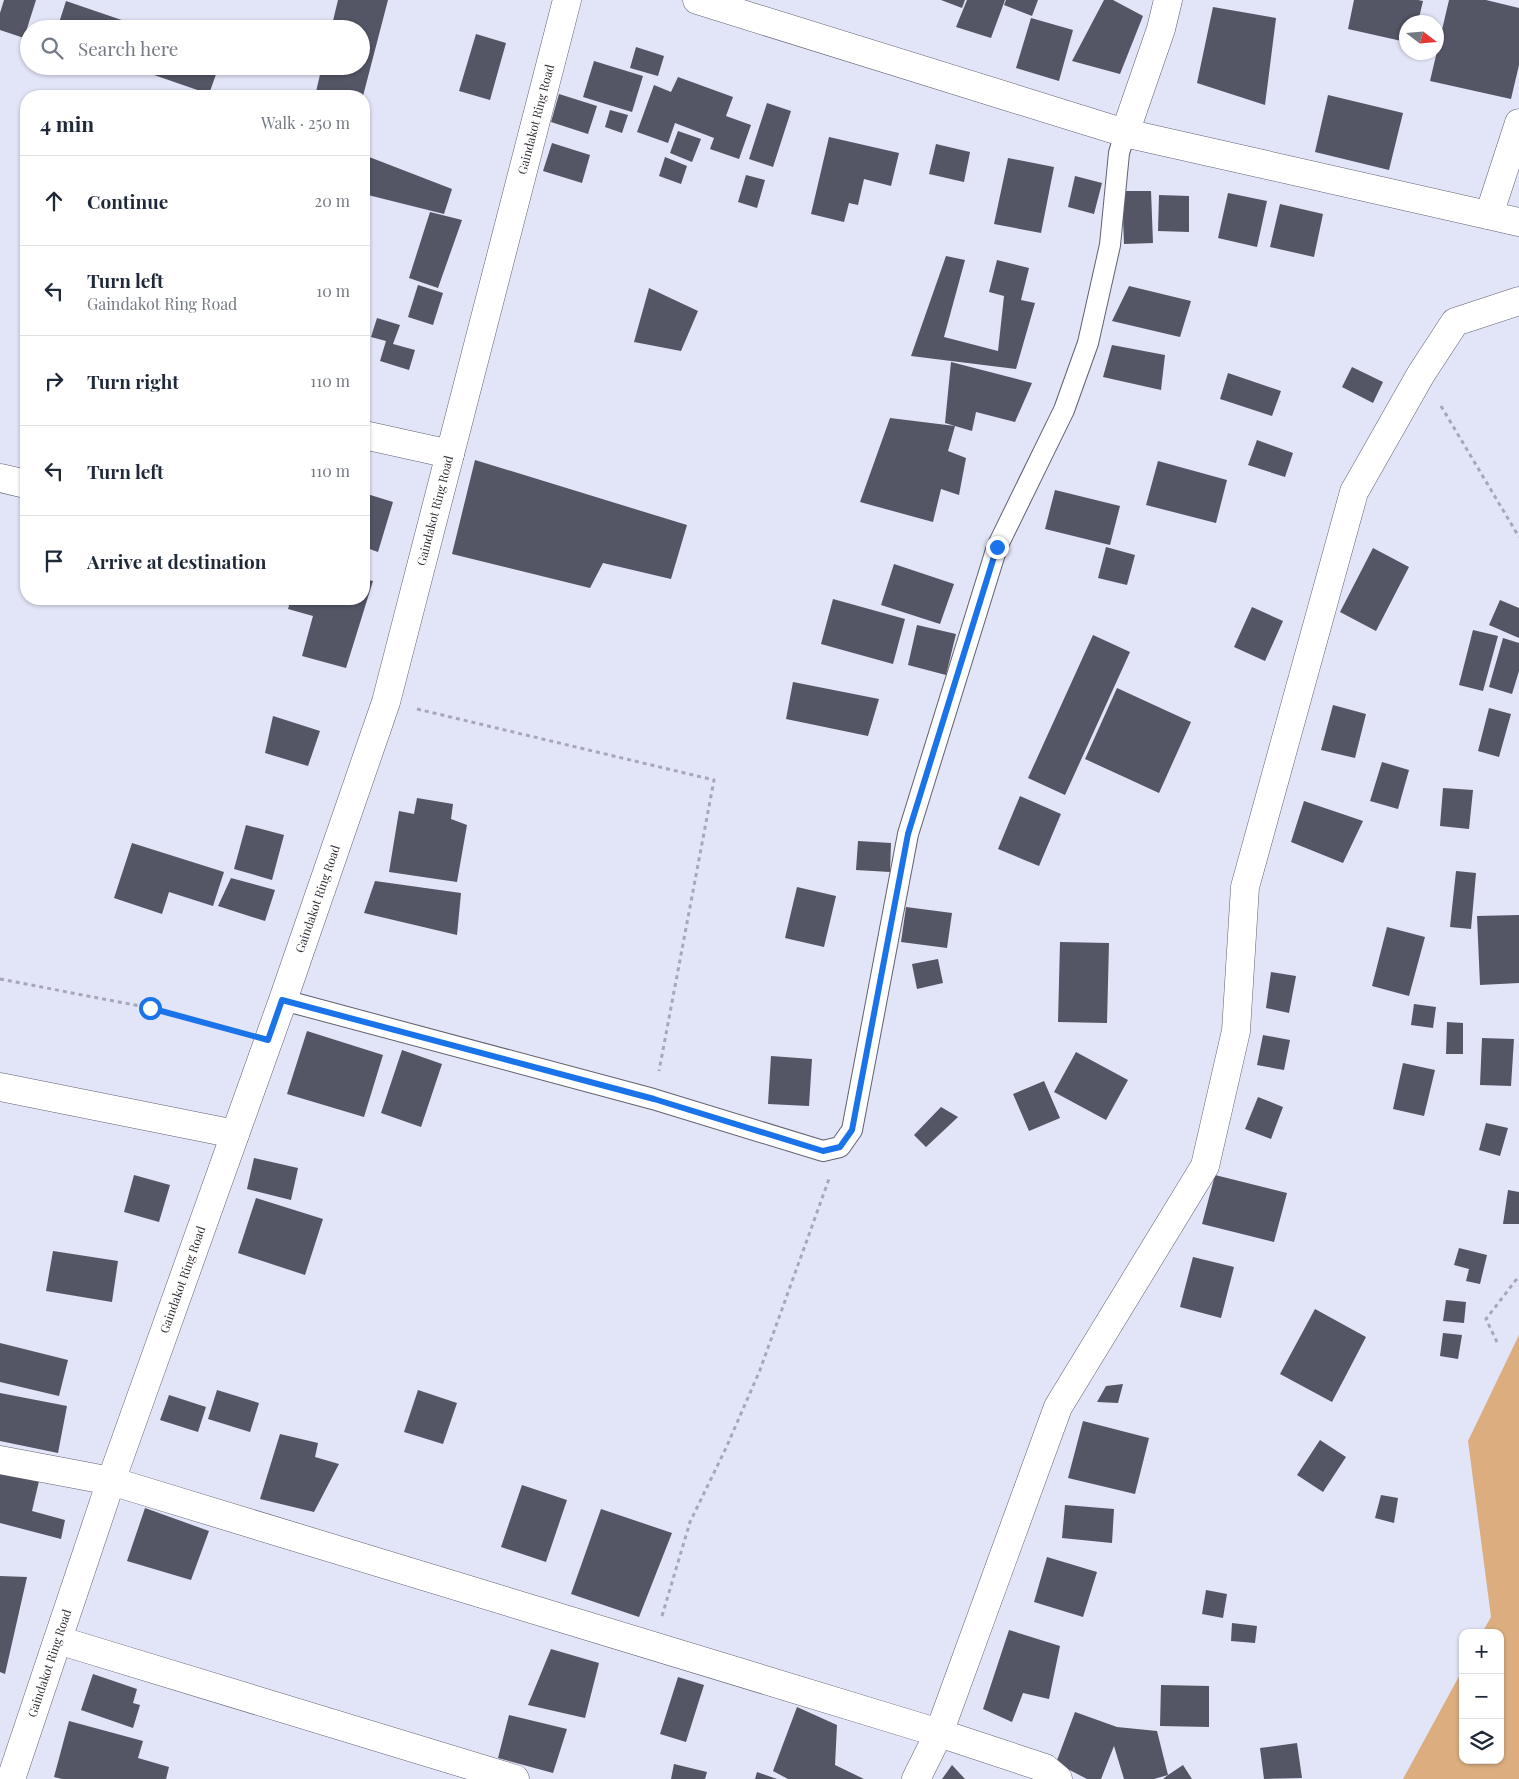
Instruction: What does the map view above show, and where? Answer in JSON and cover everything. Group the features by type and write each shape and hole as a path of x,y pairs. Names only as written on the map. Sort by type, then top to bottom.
{"street":[{"name":"Gaindakot Ring Road","path":"11,1779 111,1481 386,702 568,0"},
{"path":"697,0 1125,133 1519,222"},
{"path":"1125,133 1161,29 1168,0"},
{"path":"1489,215 1519,123"},
{"path":"916,1779 939,1733 1058,1407 1204,1166 1236,1030 1245,888 1354,492 1421,374 1455,322 1519,301"},
{"path":"370,436 450,454"},
{"path":"0,478 20,483"},
{"path":"0,1087 235,1134"},
{"path":"0,1460 111,1481 939,1733 1045,1768 1058,1779"},
{"path":"58,1640 515,1779"}],"lane":[{"path":"282,1000 654,1099 823,1151 840,1147 852,1130 908,834 997,547 1064,410 1088,343 1110,245 1118,153 1125,133"}],"path":[{"path":"1421,374 1519,537"},
{"path":"386,702 714,780 654,1099"},
{"path":"0,979 150,1008 268,1040"},
{"path":"653,1646 690,1522 726,1448 760,1370 840,1147"},
{"path":"1497,1342 1486,1319 1519,1276"}],"shaded area":[{"path":"1519,1335 1519,1779 1403,1779 1459,1676 1459,1764 1504,1764 1504,1629 1484,1629 1491,1617 1468,1441"}],"building":[{"path":"4,0 36,0 30,20 20,20 20,37 0,30 0,13"},
{"path":"338,0 388,0 370,69 370,20 333,20"},
{"path":"941,0 965,0 962,8"},
{"path":"967,0 1005,0 991,38 956,27"},
{"path":"1006,0 1038,0 1032,16 1004,5"},
{"path":"1104,0 1113,0 1143,16 1120,74 1072,61"},
{"path":"1354,0 1423,1 1420,15 1399,15 1399,40 1348,29"},
{"path":"1449,0 1486,0 1519,8 1519,65 1511,99 1430,81 1435,60 1444,60 1444,21"},
{"path":"66,1 122,20 60,20"},
{"path":"1213,7 1276,18 1265,105 1197,83"},
{"path":"1031,18 1073,30 1059,81 1016,68"},
{"path":"476,34 506,43 490,100 459,91"},
{"path":"636,47 664,56 658,76 630,68"},
{"path":"594,61 643,76 632,112 583,97"},
{"path":"154,75 216,75 210,90 197,90"},
{"path":"320,75 368,75 365,90 316,90"},
{"path":"678,77 733,97 726,116 751,125 739,159 710,149 714,138 675,123 668,143 637,132 654,85 671,92"},
{"path":"559,94 597,106 588,134 551,122"},
{"path":"1328,95 1403,113 1389,170 1315,152"},
{"path":"767,103 791,111 773,167 749,159"},
{"path":"610,110 628,115 622,133 605,127"},
{"path":"678,131 701,139 692,162 670,153"},
{"path":"829,137 899,153 891,186 864,179 858,205 849,203 844,222 811,214"},
{"path":"552,143 590,155 582,183 543,171"},
{"path":"936,144 970,152 964,182 929,174"},
{"path":"370,157 452,189 444,214 370,196"},
{"path":"665,157 687,166 681,184 659,176"},
{"path":"1008,158 1054,167 1041,233 994,224"},
{"path":"746,175 765,180 757,208 738,202"},
{"path":"1075,176 1102,183 1094,214 1068,207"},
{"path":"1122,191 1151,191 1153,243 1124,244"},
{"path":"1228,193 1267,201 1257,247 1218,238"},
{"path":"1159,195 1189,196 1189,232 1158,231"},
{"path":"1280,204 1323,214 1314,257 1270,247"},
{"path":"430,212 462,220 438,288 409,278"},
{"path":"946,256 965,260 944,337 998,351 1004,296 989,292 997,260 1029,268 1021,300 1035,303 1016,369 911,356"},
{"path":"418,285 443,293 433,325 408,317"},
{"path":"1129,286 1191,301 1180,337 1112,321"},
{"path":"649,288 698,311 681,351 634,342"},
{"path":"377,318 400,325 393,344 415,350 409,370 380,361 386,341 371,337"},
{"path":"1112,345 1165,355 1161,390 1103,377"},
{"path":"951,362 1032,383 1015,422 976,412 972,431 945,423"},
{"path":"1352,367 1383,382 1373,403 1342,387"},
{"path":"1228,373 1281,391 1272,416 1220,399"},
{"path":"890,418 955,426 948,451 966,458 959,495 941,489 933,522 860,502"},
{"path":"1257,440 1293,453 1285,477 1248,465"},
{"path":"475,460 687,525 671,579 603,563 590,588 452,554"},
{"path":"1158,461 1227,480 1216,523 1146,505"},
{"path":"1055,490 1120,506 1110,545 1045,529"},
{"path":"370,495 393,502 378,552 370,549"},
{"path":"1106,547 1135,555 1127,585 1098,578"},
{"path":"1373,548 1409,567 1376,631 1340,612"},
{"path":"894,564 954,584 940,624 881,605"},
{"path":"833,599 905,619 893,664 821,644"},
{"path":"1500,600 1519,608 1519,638 1489,625"},
{"path":"289,605 366,605 346,668 302,656 313,616 288,609"},
{"path":"1252,607 1283,621 1265,661 1234,647"},
{"path":"917,625 956,634 946,675 908,665"},
{"path":"1473,630 1498,636 1483,691 1459,685"},
{"path":"1093,635 1130,652 1065,795 1028,778"},
{"path":"1503,638 1519,643 1519,671 1512,694 1489,687"},
{"path":"793,682 879,699 868,736 786,719"},
{"path":"1117,688 1191,722 1159,793 1085,759"},
{"path":"1333,705 1366,714 1355,758 1321,750"},
{"path":"1489,708 1511,714 1499,757 1478,751"},
{"path":"273,716 320,731 308,766 265,753"},
{"path":"1382,762 1409,770 1398,809 1370,801"},
{"path":"1443,788 1473,790 1469,829 1440,826"},
{"path":"1020,796 1061,814 1039,866 998,849"},
{"path":"417,798 453,804 451,819 467,825 457,882 389,872 399,811 414,814"},
{"path":"1304,801 1363,821 1343,863 1291,842"},
{"path":"246,825 284,835 272,880 234,869"},
{"path":"858,841 891,843 890,872 856,870"},
{"path":"132,843 224,872 213,906 169,892 162,914 114,898"},
{"path":"1456,871 1476,873 1471,929 1450,927"},
{"path":"231,878 275,890 265,921 218,906"},
{"path":"375,881 461,893 457,935 364,913"},
{"path":"797,887 836,896 824,947 785,938"},
{"path":"906,907 952,913 947,948 901,942"},
{"path":"1519,915 1519,983 1480,985 1477,916"},
{"path":"1387,927 1425,937 1409,996 1372,986"},
{"path":"1060,942 1109,943 1107,1023 1058,1022"},
{"path":"938,959 943,983 917,989 912,964"},
{"path":"1271,972 1296,976 1289,1013 1266,1008"},
{"path":"1414,1004 1436,1007 1433,1028 1411,1025"},
{"path":"1447,1022 1463,1023 1463,1054 1446,1054"},
{"path":"307,1031 383,1055 364,1117 287,1094"},
{"path":"1263,1035 1290,1040 1284,1070 1257,1065"},
{"path":"1482,1038 1514,1039 1511,1086 1480,1085"},
{"path":"402,1050 442,1064 421,1127 381,1113"},
{"path":"1076,1052 1128,1080 1106,1120 1054,1092"},
{"path":"771,1056 812,1059 809,1106 768,1104"},
{"path":"1403,1063 1435,1070 1424,1116 1393,1109"},
{"path":"1044,1081 1060,1118 1029,1131 1013,1094"},
{"path":"1258,1097 1283,1107 1271,1139 1245,1129"},
{"path":"941,1107 958,1117 926,1147 914,1135"},
{"path":"1486,1123 1508,1128 1500,1156 1479,1150"},
{"path":"254,1158 298,1168 291,1200 247,1189"},
{"path":"134,1175 170,1185 159,1222 124,1212"},
{"path":"1215,1175 1287,1193 1274,1242 1202,1224"},
{"path":"1508,1190 1519,1192 1519,1224 1503,1224"},
{"path":"256,1198 323,1219 305,1275 238,1253"},
{"path":"1459,1248 1487,1255 1480,1284 1466,1281 1469,1269 1454,1265"},
{"path":"53,1251 118,1261 112,1302 46,1291"},
{"path":"1193,1257 1234,1267 1221,1318 1180,1307"},
{"path":"1446,1300 1466,1302 1464,1323 1443,1321"},
{"path":"1315,1309 1366,1337 1332,1402 1280,1374"},
{"path":"1443,1333 1462,1335 1458,1359 1440,1356"},
{"path":"0,1343 68,1360 59,1396 0,1382"},
{"path":"1123,1384 1118,1403 1097,1402 1106,1386"},
{"path":"217,1390 259,1403 250,1432 208,1419"},
{"path":"418,1390 457,1403 443,1444 404,1432"},
{"path":"0,1393 67,1406 58,1453 0,1441"},
{"path":"169,1395 206,1407 198,1432 160,1420"},
{"path":"1083,1421 1149,1438 1135,1494 1068,1478"},
{"path":"280,1434 318,1443 315,1457 339,1464 314,1512 260,1499"},
{"path":"1320,1440 1346,1457 1323,1492 1297,1475"},
{"path":"0,1470 39,1481 32,1511 65,1520 61,1539 0,1523"},
{"path":"522,1485 567,1500 546,1562 501,1547"},
{"path":"1381,1495 1398,1498 1394,1523 1375,1518"},
{"path":"1065,1505 1114,1509 1112,1543 1062,1538"},
{"path":"145,1508 209,1531 191,1580 127,1561"},
{"path":"601,1509 672,1533 639,1617 571,1594"},
{"path":"1047,1557 1097,1572 1083,1617 1034,1602"},
{"path":"0,1576 27,1577 5,1674 0,1672"},
{"path":"1206,1590 1227,1594 1223,1618 1202,1614"},
{"path":"1232,1623 1257,1626 1255,1643 1231,1641"},
{"path":"1009,1630 1060,1646 1049,1699 1023,1693 1012,1722 983,1709"},
{"path":"551,1649 599,1663 585,1718 528,1705"},
{"path":"93,1674 137,1689 133,1703 140,1705 133,1728 81,1710"},
{"path":"678,1677 704,1685 686,1742 660,1734"},
{"path":"1161,1685 1209,1686 1209,1727 1160,1726"},
{"path":"797,1707 837,1725 835,1765 864,1779 788,1779 773,1771"},
{"path":"1075,1712 1117,1727 1157,1731 1168,1775 1154,1779 1124,1779 1114,1746 1101,1779 1087,1779 1056,1763"},
{"path":"509,1715 567,1729 553,1773 498,1758"},
{"path":"69,1721 143,1741 138,1758 169,1767 166,1779 62,1779 54,1777"},
{"path":"1297,1743 1302,1778 1264,1779 1260,1748"},
{"path":"674,1764 707,1772 705,1779 671,1779"},
{"path":"952,1765 965,1779 942,1779"},
{"path":"1183,1765 1192,1779 1163,1779 1168,1775"},
{"path":"757,1772 777,1779 755,1779"}],"route":[{"path":"150,1008 268,1040 282,1000 654,1099 823,1151 840,1147 852,1130 908,834 997,547"}]}
